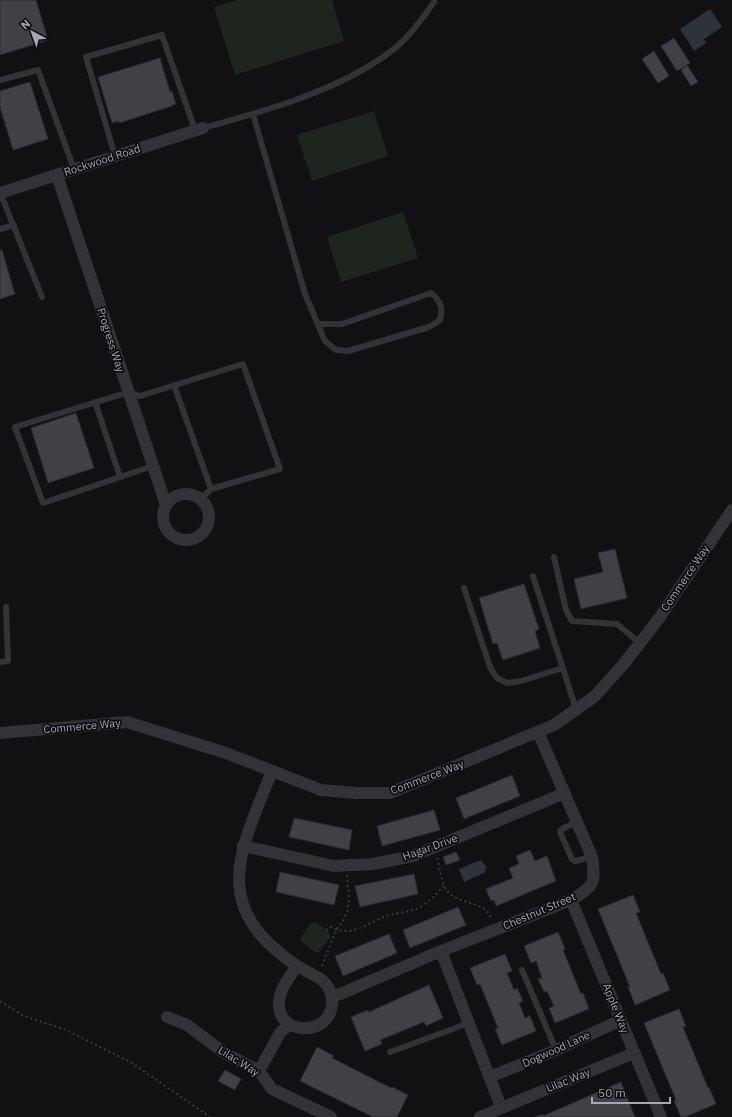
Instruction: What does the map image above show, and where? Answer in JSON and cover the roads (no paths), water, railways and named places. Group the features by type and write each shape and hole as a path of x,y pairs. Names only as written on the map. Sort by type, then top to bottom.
{"street":[{"name":"Rockwood Road","path":"0,192 199,129"},
{"name":"Progress Way","path":"57,175 166,505 163,512 163,521 168,532 177,539 193,539 201,535 209,522 207,508 200,499"},
{"path":"166,505 177,496 184,494 191,494 200,499"},
{"name":"Commerce Way","path":"0,733 127,722 226,753 321,790 356,793 390,793 554,726 594,697 623,665 660,617 732,510"},
{"name":"Chestnut Street","path":"333,997 441,951 571,900 588,890 595,877 592,857 538,732"},
{"path":"272,770 242,846 239,865 239,888 244,907 252,924 265,941 297,966 324,982 333,997 332,1008 325,1021 312,1029 299,1029 288,1024 282,1016 278,1005 282,987 297,966"},
{"name":"Hagar Drive","path":"242,846 334,866 373,864 413,856 565,793"},
{"name":"Apple Way","path":"571,900 661,1117"},
{"path":"441,951 502,1107"},
{"name":"Lilac Way","path":"167,1017 187,1025 223,1052 259,1071 272,1088 331,1117"},
{"name":"Dogwood Lane","path":"490,1077 556,1050 621,1020"},
{"path":"259,1071 280,1033 288,1024"},
{"name":"Lilac Way","path":"480,1117 634,1053"}],"lane":[{"path":"116,156 86,57 162,35 199,129 253,114 356,74 391,52 416,27 434,2"},
{"path":"0,80 38,70 74,169"},
{"path":"253,114 305,294 317,324 325,341 336,350 348,351 429,327 440,320 442,311 439,300 431,293 342,324 317,324"},
{"path":"0,192 42,297"},
{"path":"0,229 14,225"},
{"path":"153,466 43,503 15,427 128,392 140,396 243,364 280,468 211,489 200,499"},
{"path":"174,385 211,489"},
{"path":"95,402 120,477"},
{"path":"554,557 566,610 572,621 617,624 640,643"},
{"path":"533,576 576,710"},
{"path":"464,588 490,667 497,678 507,683 521,681 563,668"},
{"path":"0,662 8,661 6,607"},
{"path":"577,822 562,828 560,832 572,859 575,861 592,857"},
{"path":"522,970 556,1050"},
{"path":"390,1052 469,1023"}]}
